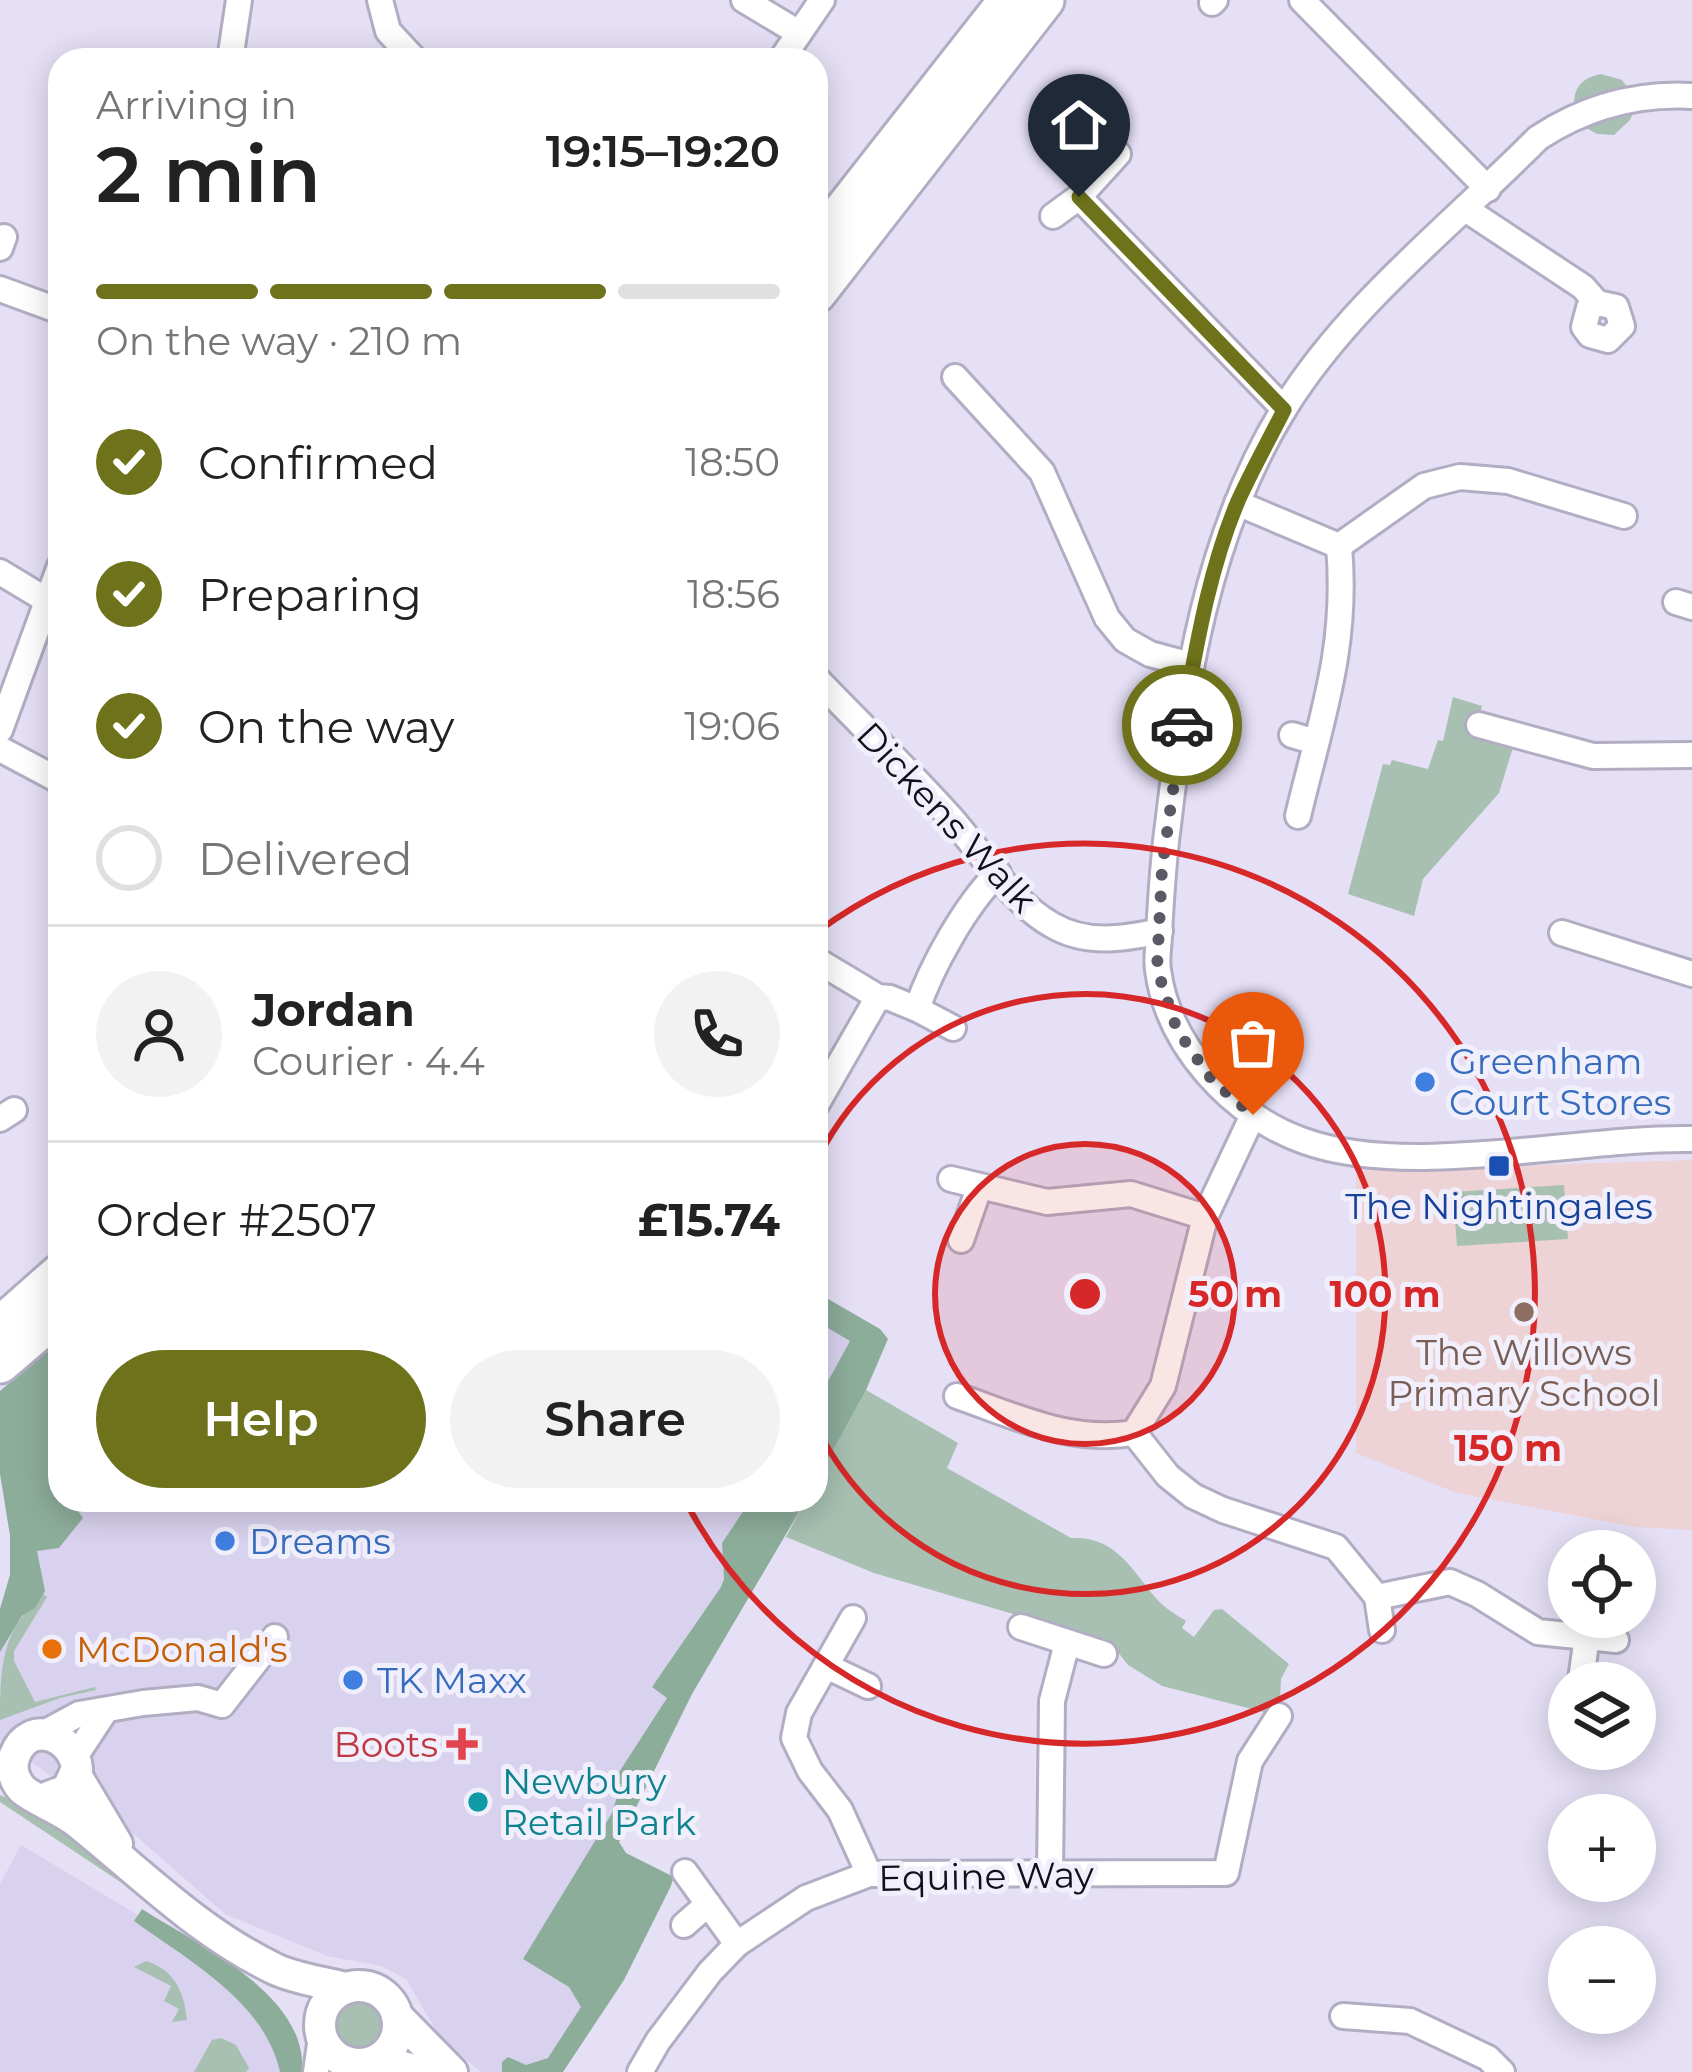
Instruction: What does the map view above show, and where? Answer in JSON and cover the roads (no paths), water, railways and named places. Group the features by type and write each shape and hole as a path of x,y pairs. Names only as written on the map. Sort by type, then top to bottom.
{"highway":[{"path":"828,231 1009,0"},
{"path":"828,278 1045,0"},
{"path":"0,1327 48,1285"},
{"path":"0,1363 48,1322"}],"street":[{"path":"232,48 239,0"},
{"path":"380,0 388,32 404,48"},
{"path":"744,0 799,33"},
{"path":"790,48 821,0"},
{"path":"1302,0 1488,189"},
{"path":"1692,96 1633,98 1566,120 1538,138 1373,297 1284,410 1237,503 1191,665 1162,869 1157,969 1177,1030 1212,1080 1253,1115 1300,1140 1364,1157 1692,1138"},
{"path":"1053,216 1079,197 1118,154"},
{"path":"1079,197 1284,410"},
{"path":"1468,210 1582,286 1597,303"},
{"path":"0,289 48,306"},
{"path":"955,377 1042,472 1107,618 1125,640 1150,654 1191,665"},
{"path":"1339,545 1424,486 1460,477 1508,481 1624,516"},
{"path":"1237,503 1339,545"},
{"path":"1298,816 1304,738 1339,649 1339,545"},
{"path":"0,572 48,601 0,730"},
{"name":"Dickens Walk","path":"828,691 1018,897 1051,925 1077,936 1118,940 1160,931"},
{"path":"1479,725 1593,756 1692,755"},
{"path":"0,748 48,774"},
{"path":"917,1010 972,906 998,873"},
{"path":"1562,933 1692,974"},
{"path":"828,970 952,1028"},
{"path":"828,1084 878,997"},
{"path":"957,1396 1072,1436 1134,1433 1163,1386 1205,1217 1253,1115"},
{"path":"951,1179 1047,1202 1131,1194 1205,1217"},
{"path":"961,1240 979,1188"},
{"path":"1134,1433 1157,1464 1193,1496 1336,1546 1377,1597 1382,1630"},
{"path":"1377,1597 1450,1582 1538,1632 1548,1633"},
{"path":"853,1618 799,1713 794,1738 810,1772 840,1810 869,1874"},
{"path":"1021,1628 1104,1654"},
{"path":"275,1637 222,1705 175,1698 80,1714 21,1741 13,1766 20,1788 132,1869 179,1910 278,1971 345,1988 377,1990 452,2072"},
{"path":"1602,1638 1616,1640"},
{"path":"1050,1874 1052,1701 1067,1643"},
{"path":"826,1666 868,1686"},
{"path":"20,1788 67,1790 104,1713"},
{"name":"Equine Way","path":"640,2072 697,1989 737,1944 806,1898 869,1874 1226,1873 1240,1760 1280,1716"},
{"path":"21,1741 63,1740 132,1869"},
{"path":"685,1872 737,1944"},
{"path":"684,1925 708,1904"},
{"path":"278,1971 334,2056 360,2066 421,2072"},
{"path":"316,2072 326,2002 345,1988"},
{"path":"360,2066 395,2041 397,2016"},
{"path":"1343,2016 1410,2021 1487,2059 1502,2072"}],"place":[{"name":"Greenham Court Stores","path":"1425,1082"},
{"name":"The Nightingales","path":"1499,1166"},
{"name":"The Willows Primary School","path":"1524,1312"},
{"name":"Dreams","path":"225,1541"},
{"name":"McDonald's","path":"52,1649"},
{"name":"TK Maxx","path":"353,1680"},
{"name":"Boots","path":"462,1744"},
{"name":"Newbury Retail Park","path":"478,1802"}]}
